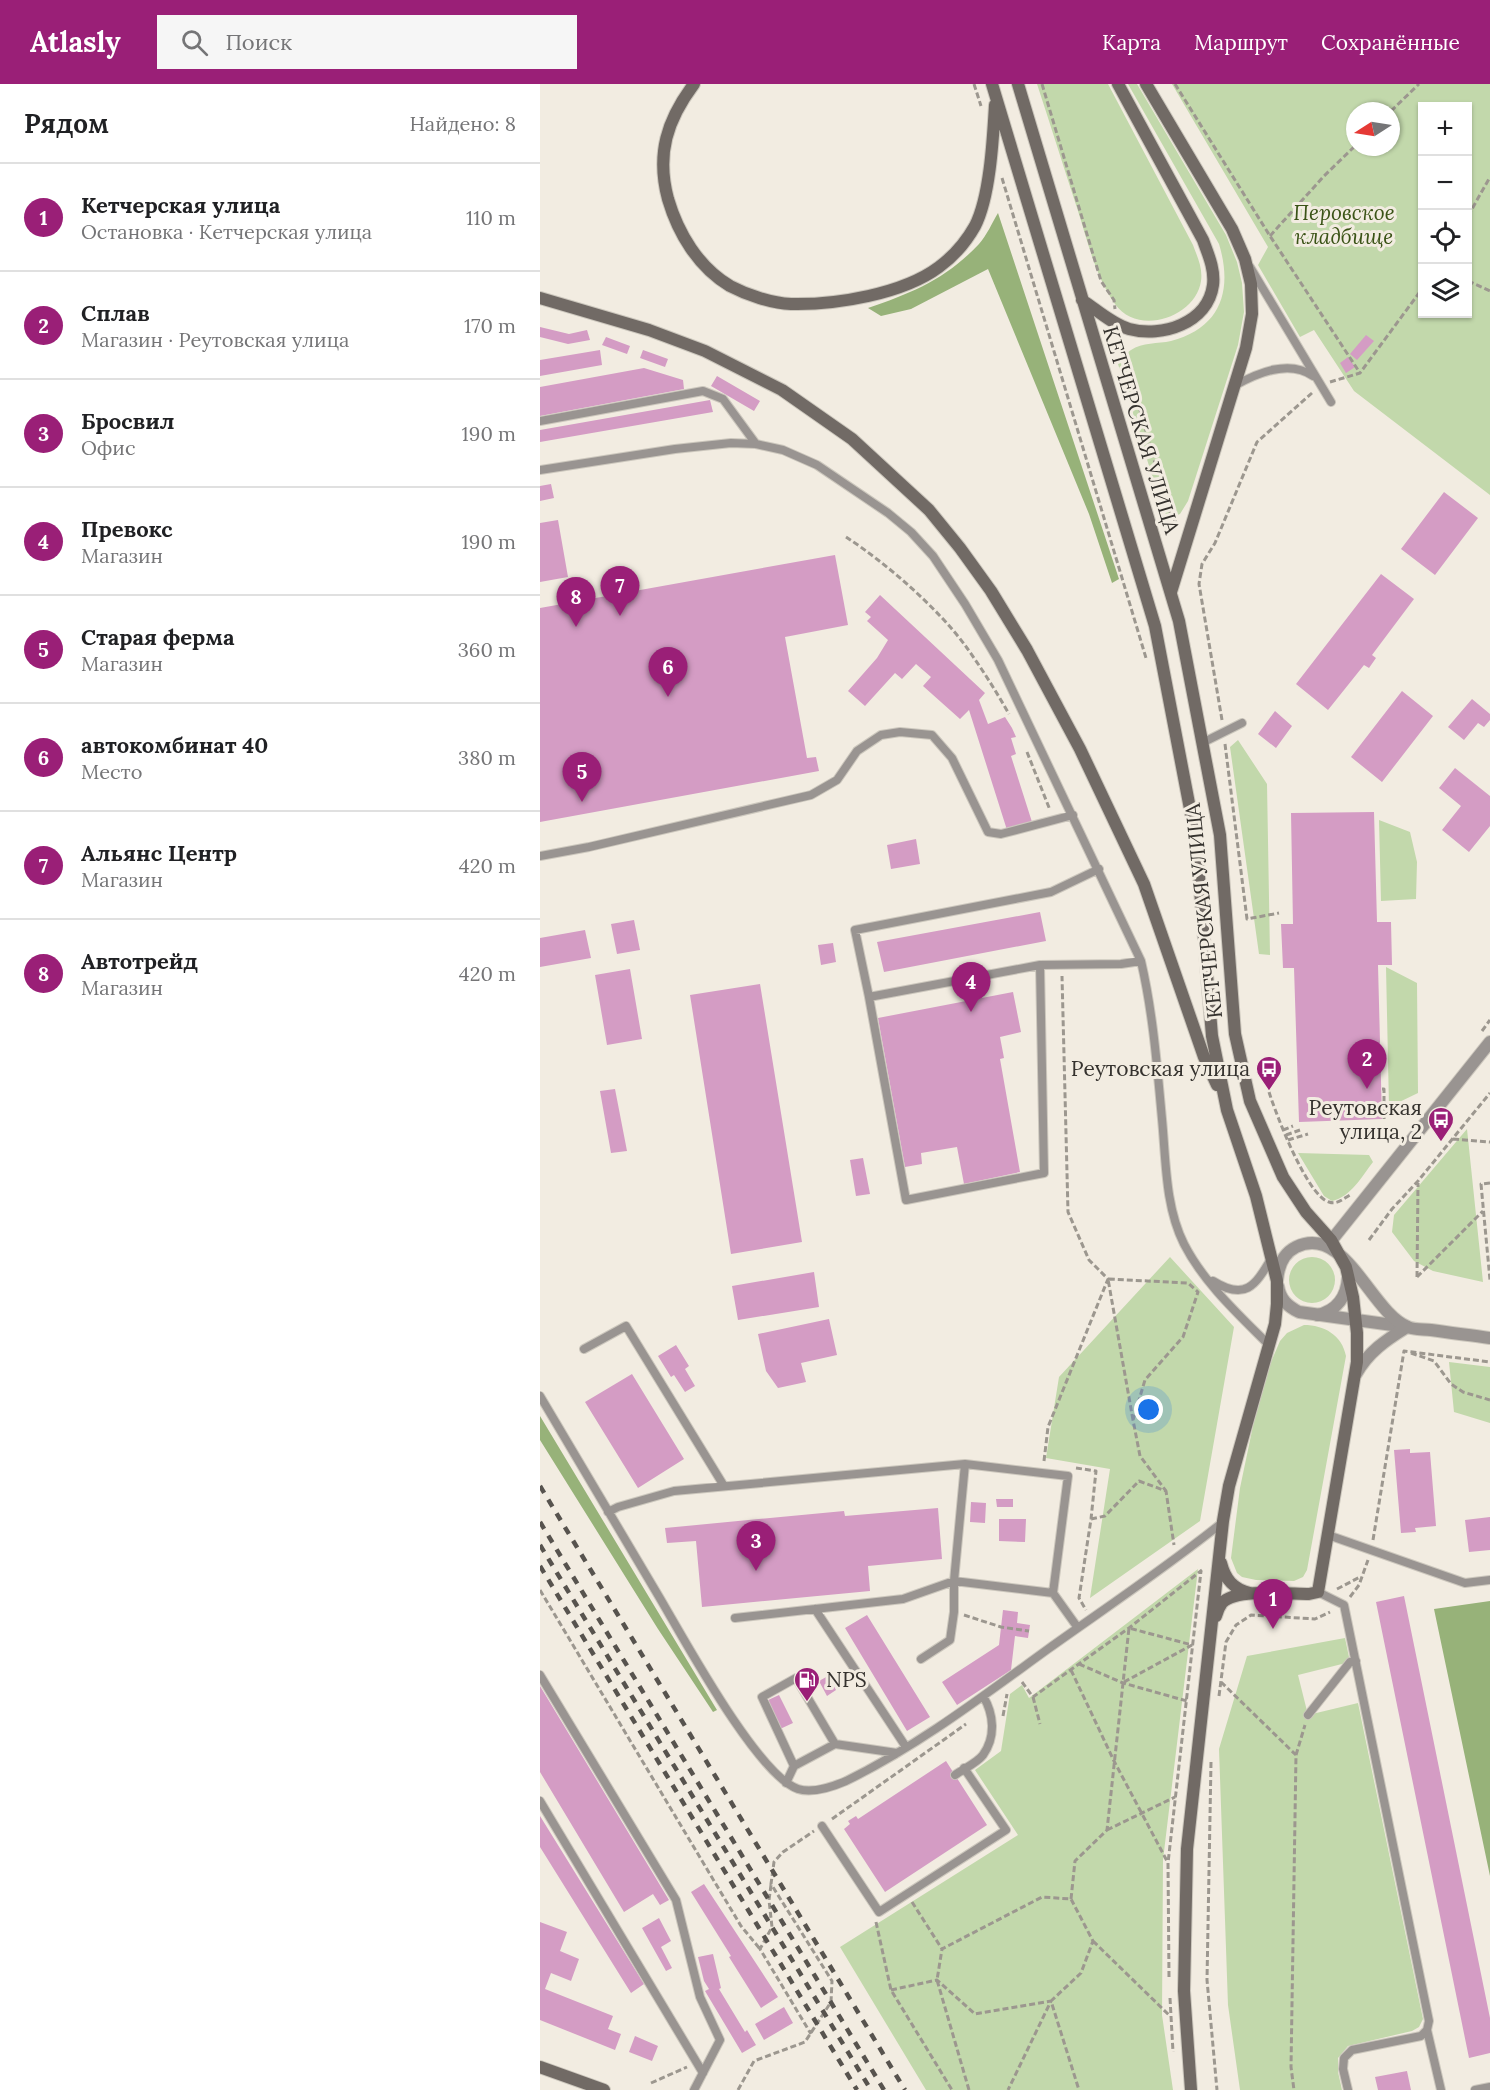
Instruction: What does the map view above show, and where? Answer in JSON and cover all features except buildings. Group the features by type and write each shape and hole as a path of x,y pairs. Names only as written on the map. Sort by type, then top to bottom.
{"main road":[{"path":"694,84 683,99 668,129 662,156 664,184 672,214 686,242 705,266 729,285 758,297 789,304 830,302 876,293 908,283 938,268 958,252 976,224 985,192 993,147 994,89"},
{"name":"КЕТЧЕРСКАЯ УЛИЦА","path":"1018,84 1179,621 1220,836 1235,1034 1250,1101 1283,1177 1341,1258 1348,1276 1356,1321 1358,1345 1354,1377 1328,1535 1321,1594 1236,1596 1222,1603 1215,1619 1210,1641"},
{"path":"1082,300 1128,329 1155,331 1183,325 1196,316 1207,302 1213,285 1212,264 1203,240 1118,84"},
{"path":"1146,84 1232,229 1245,259 1251,284 1252,314 1246,348 1170,593"},
{"name":"КЕТЧЕРСКАЯ УЛИЦА","path":"994,89 1155,626 1196,840 1212,1036 1227,1110 1248,1167 1277,1281 1276,1314 1232,1476 1223,1521 1187,1849 1184,1991 1191,2090"},
{"path":"540,298 649,330 705,351 782,390 852,439 929,510 991,591 1027,650 1080,749 1143,884 1204,1057 1227,1110"},
{"name":"КЕТЧЕРСКАЯ УЛИЦА","path":"1220,1553 1223,1570 1230,1583 1241,1591 1254,1594"},
{"path":"540,2067 604,2090"}],"street":[{"path":"1490,1042 1329,1243 1315,1243 1294,1248 1281,1262 1277,1281 1279,1292 1286,1304 1306,1315 1490,1338"},
{"path":"1341,1258 1363,1280 1386,1309 1407,1327"},
{"path":"1306,1315 1321,1314 1334,1308 1344,1296 1348,1276"},
{"path":"1354,1377 1371,1352 1388,1338 1407,1327"}],"lane":[{"path":"1245,259 1331,402"},
{"path":"1234,386 1250,377 1282,368 1307,371 1318,381"},
{"path":"540,421 703,391 723,399 756,444"},
{"path":"540,470 675,449 731,443 756,444 783,450 816,465 888,513 911,532 933,556 998,660 1141,961 1155,1042 1171,1201 1183,1242 1226,1303 1269,1345"},
{"path":"1202,743 1242,723"},
{"path":"540,856 589,847 811,795 837,780 856,751 881,735 900,732 932,735 952,758 988,832 1001,834 1073,815"},
{"path":"1040,964 1044,1173 906,1200 855,930 1051,892 1099,869"},
{"path":"869,997 1040,964 1121,964 1141,961"},
{"path":"1207,1278 1229,1289 1241,1290 1256,1284 1271,1259"},
{"path":"584,1349 626,1326 724,1486"},
{"path":"540,1396 731,1716 756,1752 786,1783 808,1791 829,1787 897,1753 983,1696 1190,1548 1223,1521"},
{"path":"608,1512 674,1491 965,1464 1068,1476 1053,1593 1078,1628"},
{"path":"921,1659 950,1640 965,1464"},
{"path":"1328,1535 1465,1583 1490,1580"},
{"path":"735,1618 903,1599 954,1581 1053,1593"},
{"path":"1321,1594 1344,1605 1429,2021 1427,2030 1441,2090"},
{"path":"815,1609 906,1747"},
{"path":"1308,1715 1350,1662 1356,1661"},
{"path":"540,1675 676,1900 700,1997 720,2040 694,2090"},
{"path":"794,1766 762,1696 796,1678 835,1744"},
{"path":"955,1775 982,1756 993,1734 990,1707 983,1696"},
{"path":"786,1783 794,1766 835,1744 897,1753"},
{"path":"822,1826 879,1912 1006,1830 964,1768"},
{"path":"540,1801 703,2073"},
{"path":"1348,2090 1343,2069 1344,2058 1352,2050 1421,2036 1427,2030"},
{"path":"1475,2090 1490,2087"}],"path":[{"path":"1175,84 1270,236 1360,373"},
{"path":"1400,102 1419,84"},
{"path":"1270,236 1346,155"},
{"path":"999,169 1149,669"},
{"path":"1471,210 1490,177"},
{"path":"1472,283 1490,291"},
{"path":"1279,913 1247,919 1224,732 1199,585 1202,564 1215,543 1257,442 1318,381 1360,373 1418,294"},
{"path":"846,537 876,558 940,617 966,646 1014,723"},
{"path":"1025,748 1054,820"},
{"path":"1062,964 1068,1212 1089,1260 1108,1279 1140,1456 1166,1491 1174,1546"},
{"path":"1382,1089 1384,1089 1384,1119"},
{"path":"1269,1092 1283,1130 1315,1191 1326,1202 1337,1203 1356,1188"},
{"path":"1369,1240 1392,1209 1490,1093"},
{"path":"1283,1130 1293,1126"},
{"path":"1286,1135 1300,1130"},
{"path":"1288,1140 1308,1134"},
{"path":"1453,1138 1490,1142"},
{"path":"1418,1181 1417,1277 1483,1211"},
{"path":"1490,1183 1481,1184 1490,1280"},
{"path":"1108,1279 1188,1283 1198,1292 1183,1337 1145,1380 1133,1420"},
{"path":"1043,1463 1048,1427 1108,1279"},
{"path":"1404,1351 1490,1362"},
{"path":"1404,1351 1434,1361 1451,1384 1463,1392 1490,1400"},
{"path":"1218,1704 1226,1642 1236,1625 1251,1615 1315,1619 1344,1605 1359,1585 1371,1551 1404,1351"},
{"path":"1038,1462 1054,1464"},
{"path":"1075,1467 1096,1471 1079,1598 1086,1610"},
{"path":"1091,1519 1105,1516 1139,1481 1166,1491"},
{"path":"1033,1697 1129,1628 1202,1570"},
{"path":"1321,1594 1362,1576"},
{"path":"540,1590 741,1926 760,1949 811,2034"},
{"path":"954,1612 1001,1628 1029,1632"},
{"path":"1107,1830 1129,1628"},
{"path":"1123,1683 1192,1645 1129,1628"},
{"path":"1079,1664 1123,1683 1187,1701"},
{"path":"1071,1670 1114,1761 1168,1863"},
{"path":"990,1707 1023,1682 1033,1697 1040,1724"},
{"path":"1221,1682 1296,1755"},
{"path":"1001,1726 1007,1694"},
{"path":"1294,2090 1291,2067 1296,1755 1308,1715"},
{"path":"760,1949 772,1927 769,1900 774,1862 783,1852 971,1720"},
{"path":"1211,1760 1207,1980 1217,2090"},
{"path":"1170,2016 1093,1941 1071,1899 1076,1862 1107,1830 1176,1797"},
{"path":"738,2090 754,2061 805,2042 831,2002 832,1981 771,1884"},
{"path":"942,1949 1042,1897 1071,1899"},
{"path":"910,1899 942,1949 937,1980 969,2090"},
{"path":"876,1921 891,1990 952,2090"},
{"path":"1008,2090 1051,2001 1081,1973 1093,1941"},
{"path":"891,1990 937,1980"},
{"path":"937,1980 975,2014 1051,2001"},
{"path":"1051,2001 1079,2090"},
{"path":"651,2083 697,2063"}],"green space":[{"path":"1037,84 1108,84 1193,245 1199,262 1201,281 1197,294 1178,313 1151,321 1137,319 1125,314 1108,294 1093,259"},
{"path":"1128,84 1137,84 1226,235 1237,262 1242,283 1244,312 1238,345 1188,501 1180,514 1172,517 1163,512 1118,364 1135,347 1171,341 1202,327 1219,305 1223,291 1223,261 1219,244"},
{"name":"Перовское кладбище","path":"1172,84 1490,84 1490,495 1354,391 1314,330 1300,337 1258,265 1268,247"},
{"path":"998,213 1119,579 1112,583 1089,514 988,269 911,309 881,316 868,308 928,284 954,267 979,244"},
{"path":"1238,740 1267,784 1270,955 1259,954 1230,747"},
{"path":"1379,820 1410,832 1417,862 1416,899 1381,901"},
{"path":"1386,967 1417,983 1418,1093 1389,1107"},
{"path":"1467,1129 1483,1282 1433,1271 1414,1261 1392,1232 1394,1215"},
{"path":"1298,1153 1369,1155 1373,1162 1350,1191 1332,1201 1324,1196"},
{"path":"1170,1257 1234,1327 1200,1521 1090,1598 1110,1469 1046,1458 1059,1377"},
{"path":"1312,1257 1321,1258 1329,1263 1334,1271 1334,1289 1329,1297 1321,1302 1312,1303 1303,1302 1295,1297 1290,1289 1289,1280 1290,1271 1295,1263 1303,1258"},
{"path":"1304,1325 1325,1329 1331,1333 1341,1342 1346,1356 1307,1570 1303,1577 1294,1581 1256,1580 1242,1577 1237,1573 1231,1558 1240,1488 1262,1383 1280,1341 1287,1333"},
{"path":"1449,1362 1490,1367 1490,1423 1454,1412"},
{"path":"540,1416 717,1710 713,1712 658,1629 540,1440"},
{"path":"1198,1569 1163,1860 1162,2015 1173,2090 926,2090 840,1947 1018,1835 975,1770 1001,1751 1010,1694 1022,1685 1029,1698"},
{"path":"1490,1601 1490,1876 1434,1609"},
{"path":"1345,1638 1350,1662 1298,1675 1308,1715 1358,1703 1423,2019 1419,2027 1412,2031 1348,2046 1338,2058 1342,2090 1240,2090 1228,2005 1219,1749 1247,1656"}],"railway":[{"path":"540,1486 905,2090"},
{"path":"540,1522 884,2090"},
{"path":"540,1545 871,2090"},
{"path":"540,1566 857,2090"}],"place":[{"name":"Альянс Центр","path":"620,616"},
{"name":"Автотрейд","path":"576,627"},
{"name":"автокомбинат 40","path":"668,697"},
{"name":"Старая ферма","path":"582,802"},
{"name":"Превокс","path":"971,1012"},
{"name":"Сплав","path":"1367,1089"},
{"name":"Реутовская улица","path":"1269,1092"},
{"name":"Реутовская улица, 2","path":"1441,1143"},
{"name":"Бросвил","path":"756,1571"},
{"name":"Кетчерская улица","path":"1273,1629"},
{"name":"NPS","path":"807,1703"}]}
